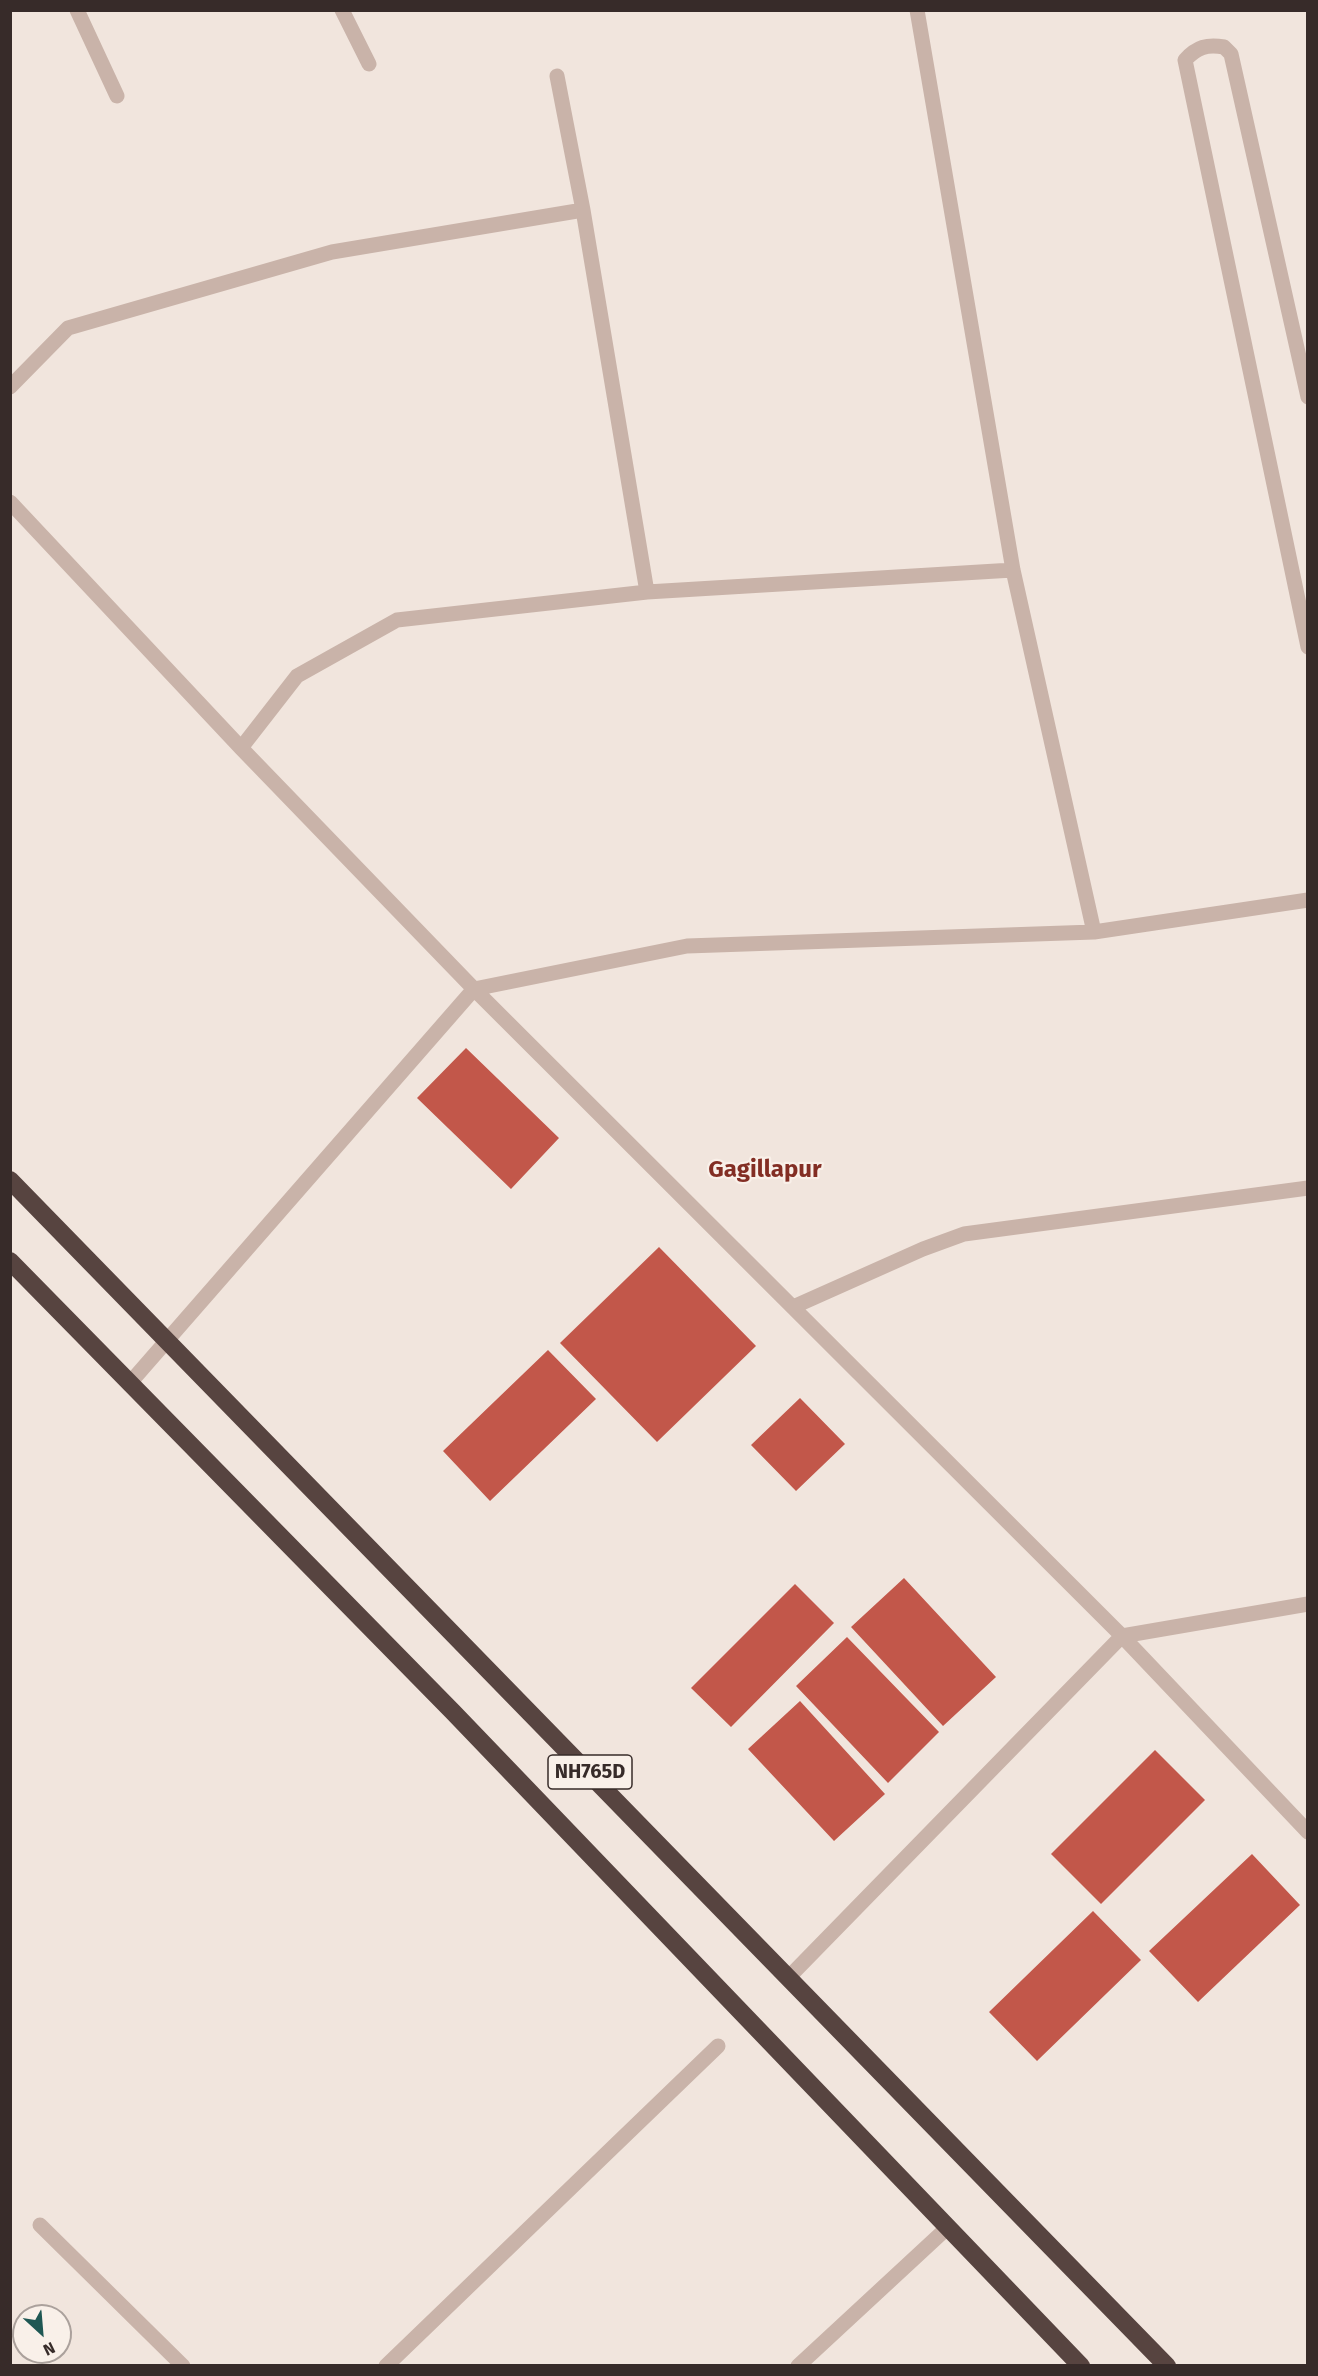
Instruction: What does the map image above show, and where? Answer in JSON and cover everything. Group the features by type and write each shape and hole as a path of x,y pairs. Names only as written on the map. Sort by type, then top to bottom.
{"highway":[{"name":"NH765D","path":"10,1180 1167,2366"},
{"name":"NH765D","path":"10,1261 453,1712 1081,2366"}],"street":[{"path":"77,10 117,96"},
{"path":"342,10 369,64"},
{"path":"917,10 1013,570 1094,932"},
{"path":"1308,397 1231,54 1224,47 1210,45 1194,50 1185,60 1301,585 1308,647"},
{"path":"557,76 583,210 647,592"},
{"path":"10,387 68,328 332,252 583,210"},
{"path":"10,502 241,748 474,989 1122,1636 1308,1832"},
{"path":"241,748 297,676 398,620 647,592 1013,570"},
{"path":"129,1384 474,989 687,946 1094,932 1308,900"},
{"path":"793,1307 923,1249 964,1234 1308,1188"},
{"path":"789,1977 1122,1636 1308,1604"},
{"path":"386,2366 718,2046"},
{"path":"40,2225 183,2366"},
{"path":"798,2366 947,2228"}],"building":[{"path":"466,1048 559,1138 511,1189 417,1098"},
{"path":"659,1247 756,1346 657,1442 560,1343"},
{"path":"548,1350 596,1399 490,1501 443,1451"},
{"path":"800,1398 845,1444 796,1491 751,1445"},
{"path":"904,1578 996,1677 943,1726 851,1627"},
{"path":"795,1584 834,1623 731,1727 691,1688"},
{"path":"847,1637 939,1732 888,1783 796,1686"},
{"path":"800,1701 885,1794 834,1841 748,1749"},
{"path":"1155,1750 1205,1800 1101,1904 1051,1854"},
{"path":"1252,1854 1300,1905 1198,2002 1149,1951"},
{"path":"1093,1911 1141,1960 1037,2061 989,2012"}],"district":[{"name":"Gagillapur","path":"765,1170"}]}
